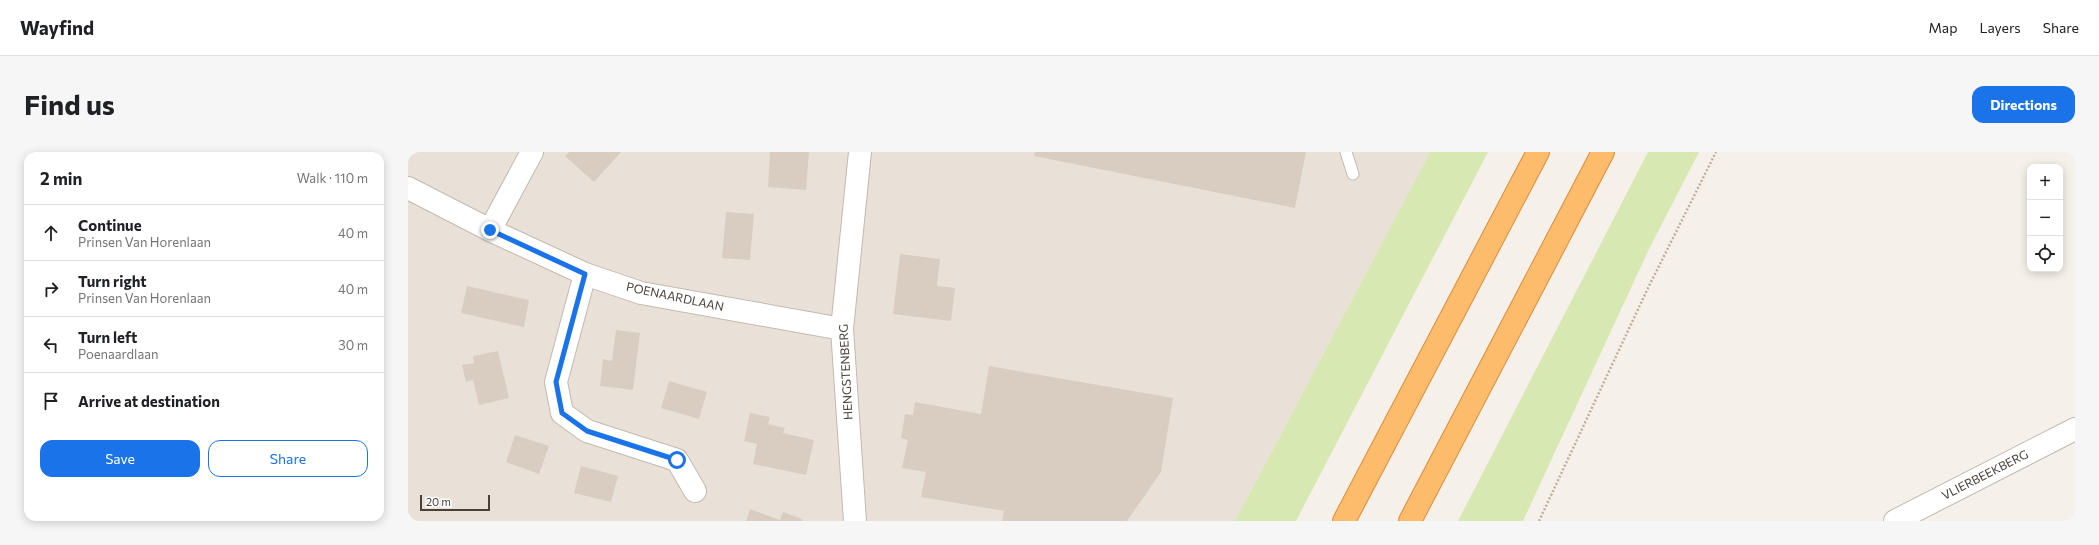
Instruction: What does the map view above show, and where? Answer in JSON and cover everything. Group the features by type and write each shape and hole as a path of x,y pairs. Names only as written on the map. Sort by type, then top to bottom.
{"highway":[{"path":"1344,521 1538,152"},
{"path":"1410,521 1602,152"}],"street":[{"path":"490,230 532,152"},
{"name":"HENGSTENBERG","path":"855,521 842,329 860,152"},
{"name":"POENAARDLAAN","path":"408,188 490,230 585,274 641,293 842,329"},
{"path":"585,274 556,382 562,413 587,431 677,460 695,491"},
{"name":"VLIERBEEKBERG","path":"1896,521 2075,429"}],"lane":[{"path":"1346,152 1353,174"}],"path":[{"path":"1539,521 1648,288 1716,152"}],"shaded area":[{"path":"408,152 1430,152 1235,521 408,521"}],"green space":[{"path":"1430,152 1488,152 1296,521 1235,521"},
{"path":"1648,152 1699,152 1649,249 1523,521 1458,521"}],"building":[{"path":"569,152 621,152 594,182 565,156"},
{"path":"770,152 809,152 806,190 768,187"},
{"path":"1035,152 1306,152 1295,208 1034,156"},
{"path":"726,212 754,214 750,260 722,258"},
{"path":"900,254 940,259 937,286 955,288 951,321 893,314"},
{"path":"467,286 529,300 524,327 461,313"},
{"path":"616,330 640,333 633,390 600,386 603,359 612,361"},
{"path":"498,351 509,398 479,405 473,380 466,382 462,365 474,363 473,356"},
{"path":"989,366 1173,398 1161,472 1127,521 1002,521 1004,511 921,497 926,472 902,468 908,440 901,438 905,414 913,415 915,402 981,414"},
{"path":"669,381 707,392 699,419 661,408"},
{"path":"750,413 770,417 768,424 785,428 783,433 814,440 806,475 753,464 757,444 744,441"},
{"path":"515,435 549,446 539,474 506,462"},
{"path":"581,466 618,476 611,502 574,493"},
{"path":"750,509 780,520 783,512 802,519 802,521 746,521"}],"route":[{"path":"490,230 585,274 556,382 562,413 587,431 677,460"}]}
